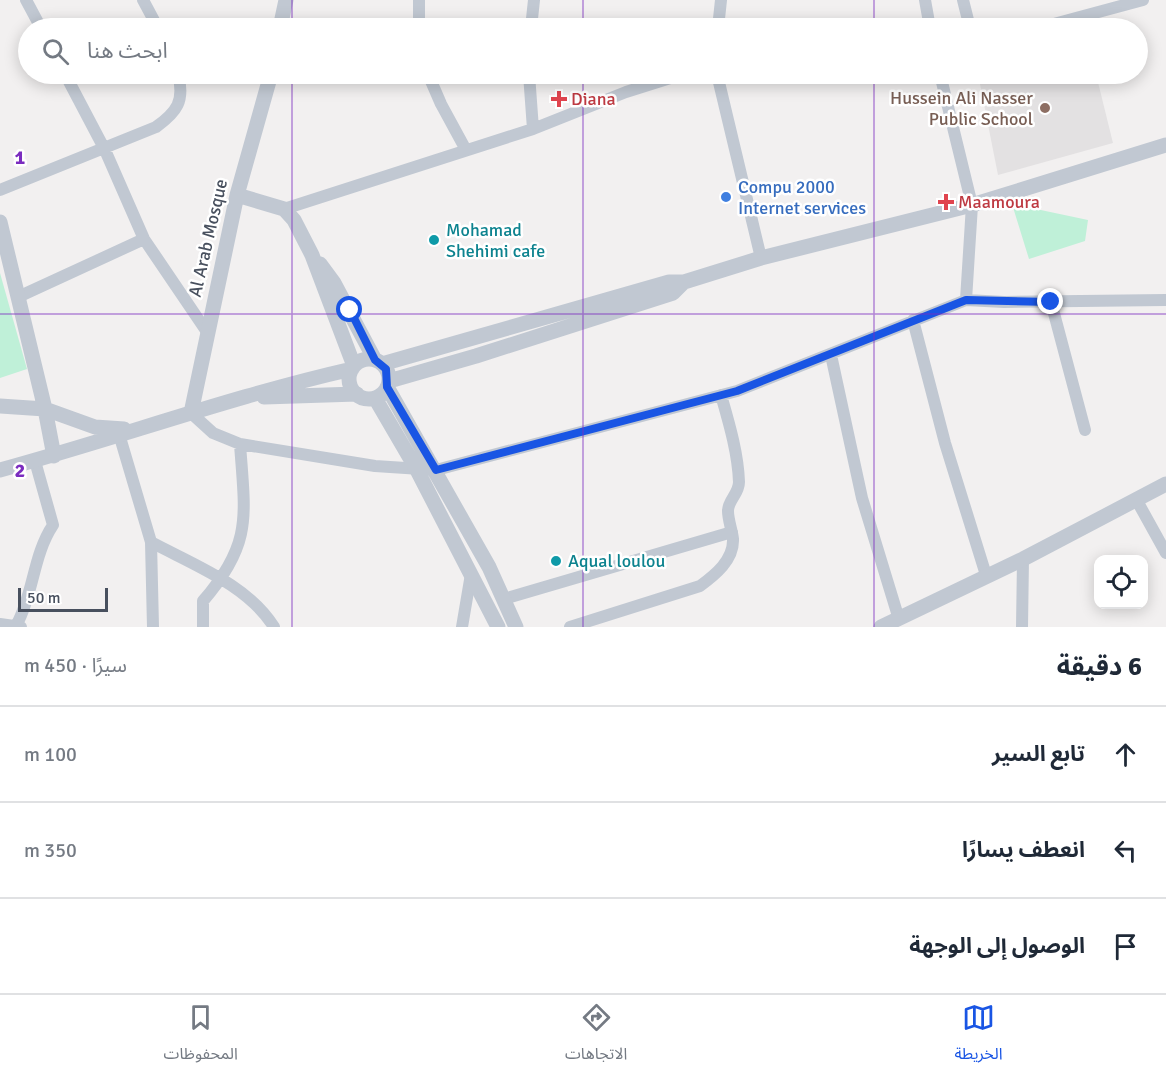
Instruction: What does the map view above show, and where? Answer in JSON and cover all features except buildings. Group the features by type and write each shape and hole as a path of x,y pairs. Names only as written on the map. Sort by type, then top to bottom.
{"street":[{"path":"26,0 36,18"},
{"path":"143,0 153,18"},
{"path":"282,18 286,0"},
{"path":"419,0 419,18"},
{"path":"532,18 534,0"},
{"path":"719,18 721,0"},
{"path":"925,0 928,18"},
{"path":"963,0 968,18"},
{"path":"1076,18 1143,0"},
{"path":"70,84 105,150 144,239 207,332"},
{"path":"0,189 105,150 156,127 172,116 181,93 180,84"},
{"name":"Al Arab Mosque","path":"191,413 237,195 268,84"},
{"path":"432,84 466,150"},
{"path":"530,84 533,129"},
{"path":"284,209 533,129 651,84"},
{"path":"719,84 761,258"},
{"path":"942,84 972,205 966,300"},
{"path":"0,470 54,456 277,386 353,368 364,360 379,362 669,282 684,282 761,258 972,205 1166,145"},
{"path":"237,195 284,209 300,228 353,368 351,385 357,394"},
{"path":"0,222 54,456"},
{"path":"18,297 144,239"},
{"path":"312,255 334,283 379,362 388,384 504,599 516,627"},
{"path":"238,400 278,395 357,394 366,398 375,398 388,384 673,293 684,282"},
{"path":"191,413 213,433 240,444 417,470 436,470 721,395 831,355 966,300 1051,302 1166,300"},
{"path":"1051,302 1085,430"},
{"path":"914,321 945,443 986,575"},
{"path":"831,355 859,487 898,616"},
{"path":"570,627 699,586 713,577 726,562 733,544 729,505 737,494 739,482 732,434 721,395"},
{"path":"375,398 417,470 498,627"},
{"path":"0,406 45,409 95,427 142,428"},
{"path":"119,434 151,542 153,627"},
{"path":"203,627 203,601 222,579 242,540 244,491 240,444"},
{"path":"0,624 19,626 26,608 41,543 53,525 36,461"},
{"path":"880,627 898,616 1023,559 1166,484"},
{"path":"1136,499 1166,553"},
{"path":"504,599 732,532"},
{"path":"151,542 222,579 259,607 274,627"},
{"path":"1022,627 1023,559"},
{"path":"462,627 471,574"}],"shaded area":[{"name":"Hussein Ali Nasser Public School","path":"980,84 1098,84 1113,143 998,175"}],"green space":[{"path":"1012,204 1088,220 1085,241 1029,259"},
{"path":"0,273 27,369 0,378"}],"place":[{"name":"Diana","path":"559,99"},
{"name":"Hussein Ali Nasser Public School","path":"1045,108"},
{"name":"Compu 2000 Internet services","path":"726,197"},
{"name":"Maamoura","path":"946,202"},
{"name":"Mohamad Shehimi cafe","path":"434,240"},
{"name":"Aqual loulou","path":"556,561"}],"route":[{"path":"350,310 375,360 386,369 389,381 387,387 436,470 737,391 966,300 1051,302"}]}
